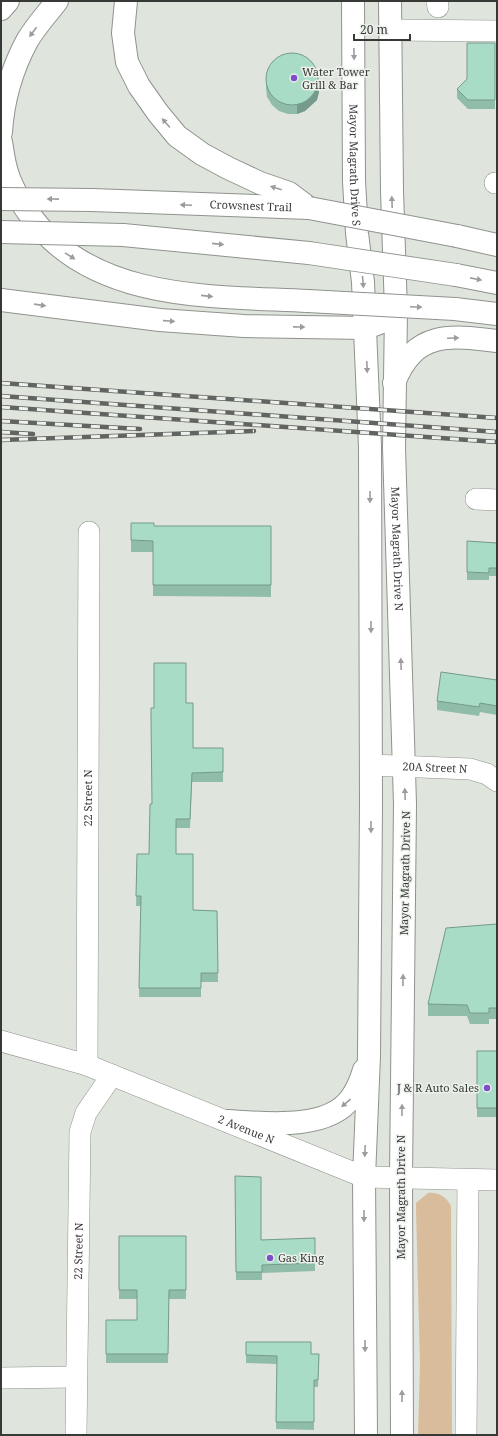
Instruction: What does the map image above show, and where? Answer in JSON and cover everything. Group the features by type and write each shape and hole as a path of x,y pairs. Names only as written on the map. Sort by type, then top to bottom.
{"main road":[{"path":"1,9 8,1"},
{"path":"1,132 3,107 12,74 28,40 57,1"},
{"path":"126,1 123,33 127,62 139,86 158,114 172,130 202,154 260,183 289,193 309,208"},
{"name":"Mayor Magrath Drive S","path":"354,1 354,182 366,328"},
{"path":"1,300 160,320 244,326 366,328 382,322 396,311 392,191 390,1"},
{"path":"1,142 8,176 24,208 45,235 66,253 94,270 130,283 199,295 455,309 497,314"},
{"name":"Crowsnest Trail","path":"1,199 92,200 309,208 492,243"},
{"path":"1,232 123,235 309,253 456,275 497,283"},
{"name":"Mayor Magrath Drive N","path":"396,311 394,383 395,467 406,804 401,1177 402,1435"},
{"path":"366,328 370,448 371,765 369,1056 364,1177 366,1435"},
{"path":"394,383 405,359 426,344 447,338 468,337 497,341"},
{"path":"228,1121 276,1124 299,1123 320,1119 344,1105 351,1099 359,1085 369,1056"}],"street":[{"path":"390,30 497,31"},
{"path":"476,498 497,500"},
{"name":"22 Street N","path":"87,1065 89,532"},
{"name":"20A Street N","path":"371,765 470,768 497,780"},
{"name":"2 Avenue N","path":"1,1041 87,1065 364,1177 497,1180"},
{"name":"22 Street N","path":"76,1435 80,1132 86,1113 112,1075"},
{"path":"466,1435 468,1180"},
{"path":"1,1378 76,1376"}],"shaded area":[{"path":"428,1193 436,1193 442,1196 451,1206 452,1435 418,1435 420,1364 416,1203"}],"building":[{"path":"467,43 495,43 495,100 468,100 457,89 467,79"},
{"path":"287,53 297,53 311,60 318,74 318,84 311,98 297,105 287,105 277,101 270,94 266,84 266,74 270,64 277,57"},
{"path":"131,523 154,523 154,526 271,526 271,585 153,585 153,541 131,540"},
{"path":"467,541 497,543 497,568 489,568 489,573 467,572"},
{"path":"154,663 186,663 186,703 193,703 193,748 223,748 223,772 192,773 190,819 176,819 176,854 193,854 193,910 217,911 218,973 201,973 201,988 139,988 141,896 136,896 137,854 149,854 150,804 152,804 151,708 154,708"},
{"path":"441,672 497,680 497,706 480,703 479,707 437,701"},
{"path":"497,924 497,1008 489,1008 489,1013 470,1013 467,1005 428,1004 446,928"},
{"name":"J & R Auto Sales","path":"477,1051 497,1051 497,1108 477,1108"},
{"path":"235,1176 261,1177 261,1240 315,1238 315,1263 262,1265 262,1272 236,1272"},
{"path":"119,1236 186,1236 186,1290 169,1290 168,1354 106,1354 106,1320 137,1320 137,1290 119,1290"},
{"path":"246,1342 311,1342 311,1354 319,1354 318,1380 314,1380 314,1422 276,1422 277,1356 246,1355"}],"railway":[{"path":"1,383 497,418"},
{"path":"1,396 497,432"},
{"path":"1,407 497,442"},
{"path":"1,421 140,429"},
{"path":"1,440 254,431"},
{"path":"1,432 33,434"}],"place":[{"name":"Water Tower Grill & Bar","path":"294,78"},
{"name":"J & R Auto Sales","path":"487,1088"},
{"name":"Gas King","path":"270,1258"}]}
